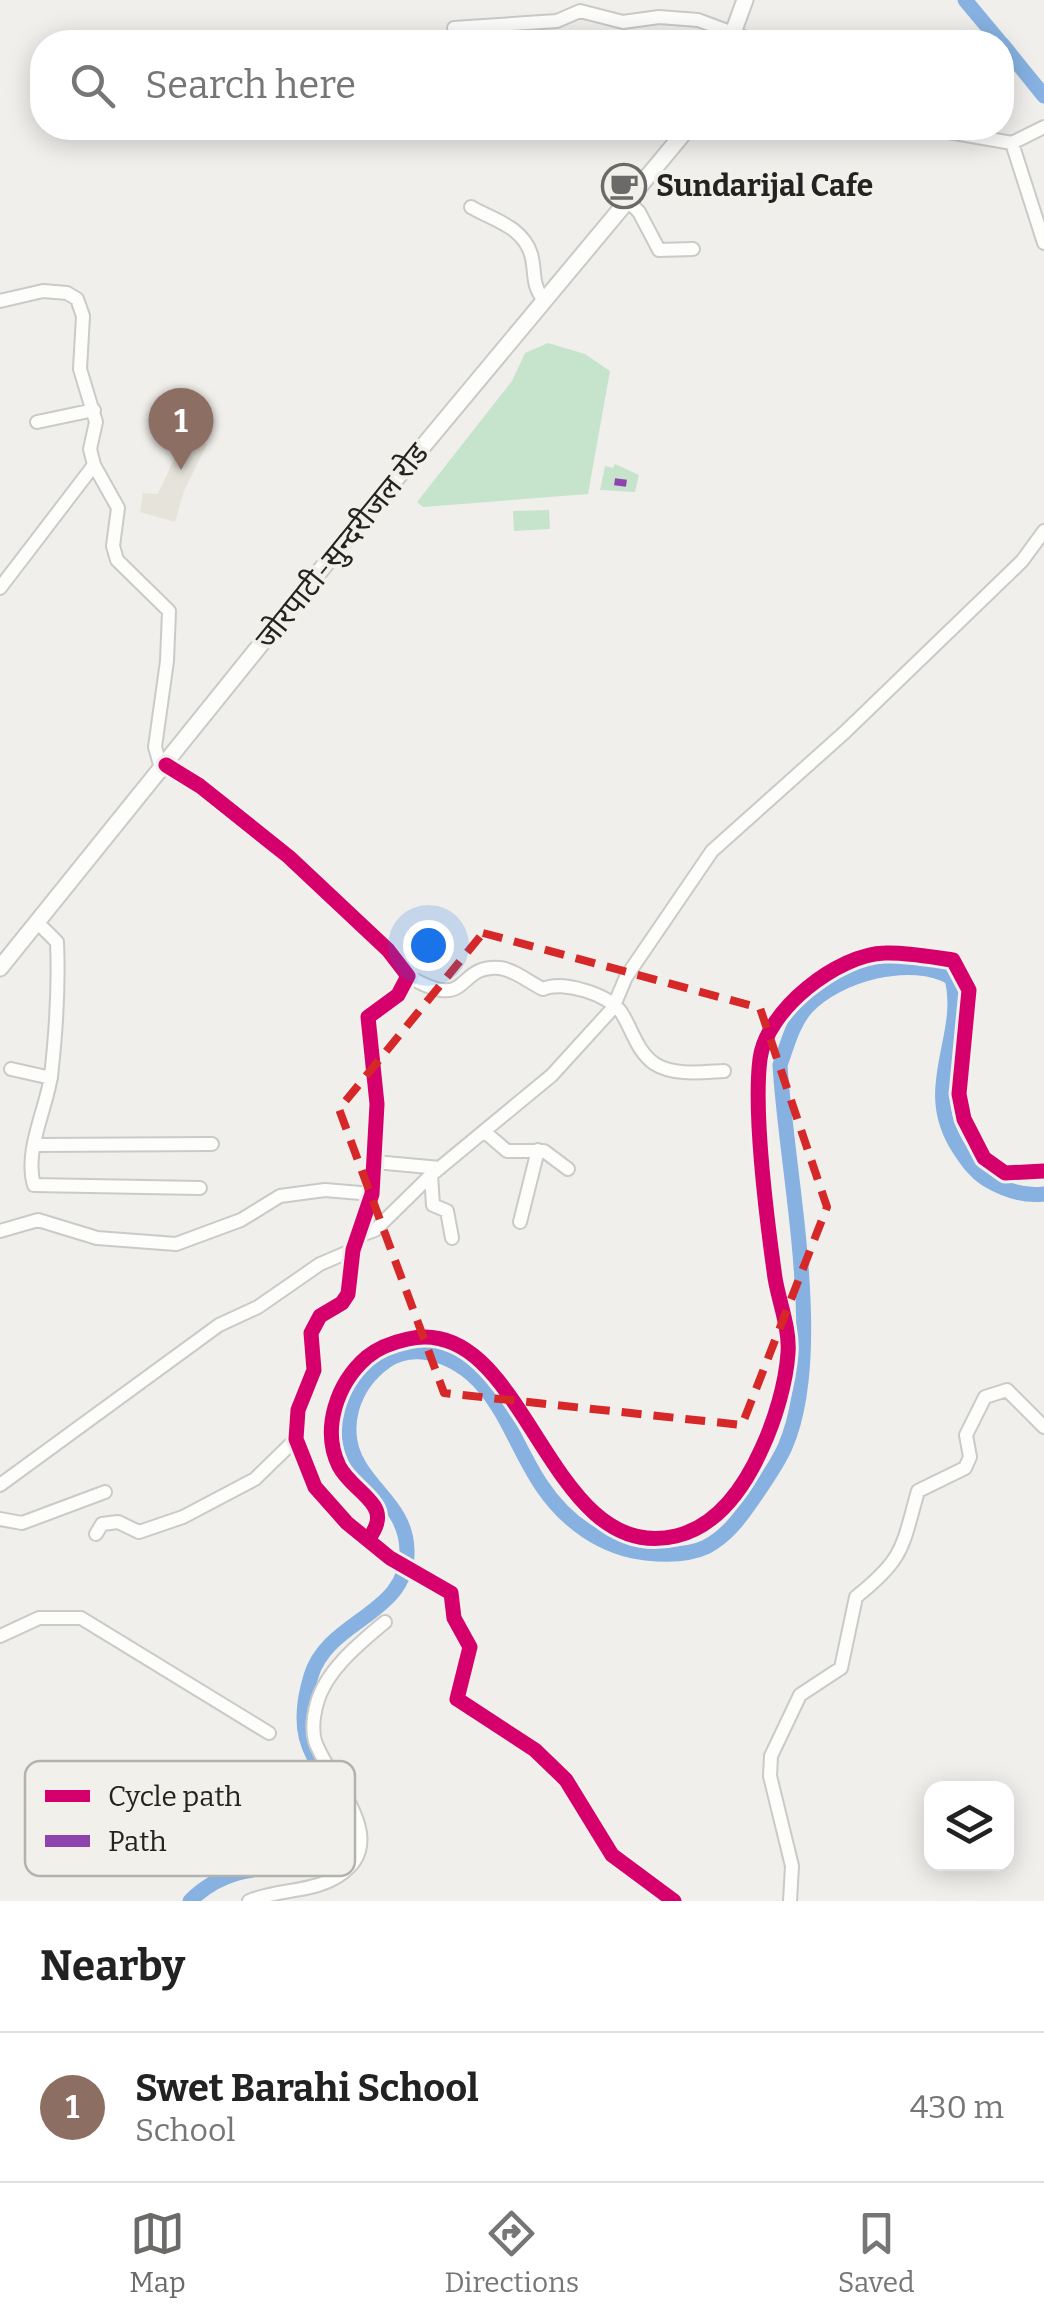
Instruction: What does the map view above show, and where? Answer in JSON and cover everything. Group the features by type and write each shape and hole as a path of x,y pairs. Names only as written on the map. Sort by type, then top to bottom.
{"main road":[{"path":"736,30 745,0"},
{"name":"जोरपाटी-सुन्दरीजल रोड","path":"0,968 543,299 678,140"}],"street":[{"path":"454,28 556,21 580,12 623,22 679,18 716,30"},
{"path":"995,140 1012,143 1044,127"},
{"path":"1012,143 1044,243"},
{"path":"626,199 639,212 659,250 692,249"},
{"path":"471,206 499,217 526,244 534,288 543,299"},
{"path":"0,301 42,292 67,293 77,299 82,316 80,369 96,422 90,449 94,465 117,500 113,546 117,560 169,611 167,662 155,747 164,768 200,786 289,857 388,950 408,976 441,993 451,992 488,969 503,968 543,989 558,984 614,1005 652,1062 690,1073 724,1072"},
{"path":"38,422 94,410"},
{"path":"0,588 94,465"},
{"path":"358,1236 375,1230 436,1172 486,1134 552,1074 614,1005 626,978 712,851 1008,574 1044,531"},
{"path":"38,922 57,942 50,1078 31,1172 36,1187 200,1188"},
{"path":"368,1540 377,1527 376,1512 340,1468 332,1438 333,1414 343,1386 367,1356 384,1346 416,1337 446,1341 472,1354 498,1382 560,1476 619,1531 664,1538 691,1532 705,1525 733,1498 769,1432 788,1354 766,1185 760,1056 786,1009 822,973 882,952 953,960 969,990 958,1094 964,1118 984,1158 1005,1174 1044,1171"},
{"path":"408,976 398,995 368,1018 375,1066 376,1162 372,1194 353,1250 348,1294 342,1304 320,1316 311,1333 314,1370 298,1410 296,1439 315,1486 368,1540 390,1558 451,1593 454,1618 470,1647 457,1699 535,1750 566,1780 612,1854 674,1901"},
{"path":"10,1069 50,1078"},
{"path":"486,1134 507,1151 538,1150 568,1168"},
{"path":"36,1145 212,1144"},
{"path":"520,1222 538,1150"},
{"path":"376,1162 436,1172"},
{"path":"436,1172 434,1205 447,1211 452,1238"},
{"path":"0,1232 38,1220 98,1238 176,1244 240,1220 280,1196 325,1190 372,1194"},
{"path":"0,1485 219,1325 258,1307 320,1264 353,1250"},
{"path":"790,1901 792,1866 770,1766 800,1696 841,1668 856,1597 895,1560 913,1522 918,1491 965,1468 970,1457 966,1434 985,1397 1007,1390 1044,1427"},
{"path":"96,1534 102,1524 118,1522 139,1532 183,1517 255,1479 296,1439"},
{"path":"0,1519 22,1523 105,1492"},
{"path":"0,1636 49,1616 81,1618 268,1733"},
{"path":"327,1761 316,1742 317,1702 336,1670 385,1622"},
{"path":"355,1811 355,1855"},
{"path":"255,1900 303,1894 336,1876"}],"highlighted area":[{"path":"483,933 760,1008 827,1207 742,1425 444,1393 339,1109"}],"shaded area":[{"path":"193,439 207,444 184,491 175,522 140,512 143,493 158,494 180,446 187,449"}],"green space":[{"path":"548,343 585,354 610,371 588,494 423,507 417,502 512,381 525,353"},
{"path":"615,464 639,475 635,492 600,490 605,466 613,468"},
{"path":"549,510 550,529 514,531 513,511"}],"waterway":[{"path":"965,0 990,30"},
{"path":"1014,59 1044,96"},
{"path":"317,1761 305,1732 304,1707 311,1676 333,1641 382,1603 404,1572 407,1550 402,1525 360,1467 350,1438 349,1424 357,1395 364,1382 386,1361 401,1354 423,1352 452,1361 470,1373 498,1406 530,1467 562,1511 587,1531 630,1550 685,1553 714,1543 738,1520 770,1474 785,1447 797,1407 803,1362 800,1260 780,1065 797,1021 820,996 855,977 896,968 936,971 952,978 954,1021 943,1084 948,1127 960,1150 986,1179 1014,1191 1044,1194"},
{"path":"190,1901 206,1887 229,1876"}],"marked path":[{"path":"620,486 621,479"}],"cycle path":[{"path":"166,765 200,786 289,857 388,950 408,976 398,995 368,1017 377,1104 372,1194 353,1250 348,1294 342,1303 320,1316 311,1333 314,1370 298,1410 296,1439 315,1487 347,1523 390,1558 451,1593 454,1618 470,1647 457,1699 535,1750 566,1780 612,1855 674,1901"},
{"path":"368,1540 377,1524 376,1510 339,1466 332,1422 340,1393 356,1368 377,1350 408,1339 448,1341 482,1363 511,1398 565,1480 596,1514 632,1535 676,1536 691,1531 728,1502 767,1437 788,1353 762,1168 760,1059 765,1040 790,1004 846,963 885,953 953,960 969,990 959,1094 964,1119 984,1158 1005,1173 1044,1171"}],"place":[{"name":"Sundarijal Cafe","path":"624,186"},
{"name":"Swet Barahi School","path":"181,470"}]}
